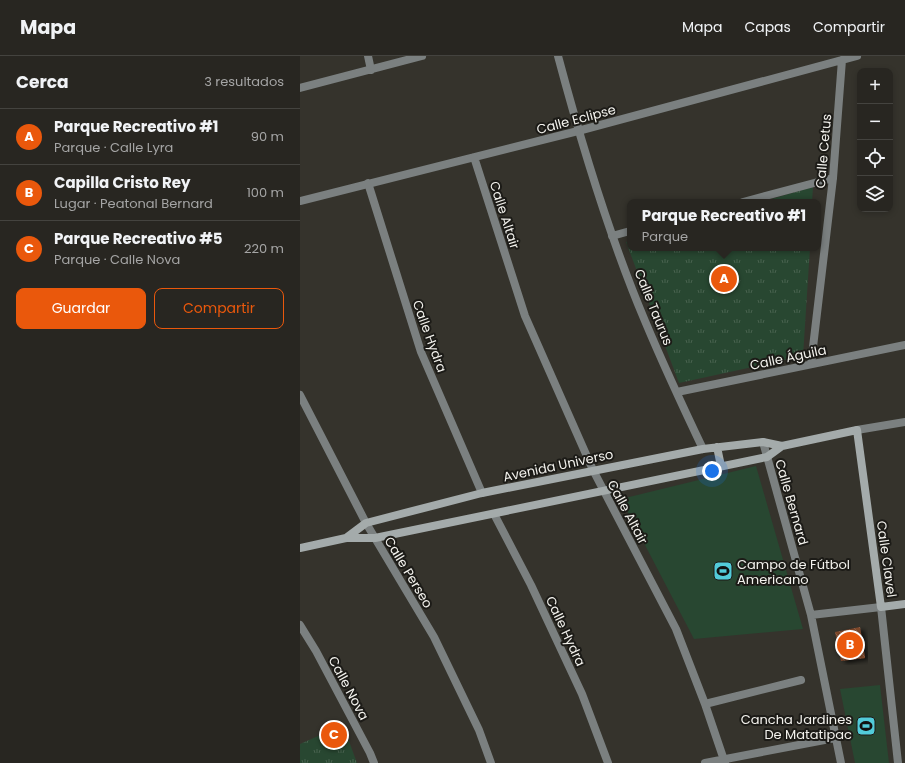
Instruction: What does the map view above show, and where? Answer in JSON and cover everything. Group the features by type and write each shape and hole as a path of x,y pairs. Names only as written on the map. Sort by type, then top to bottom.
{"street":[{"path":"368,56 371,70"},
{"path":"300,88 422,56"},
{"name":"Calle Taurus","path":"558,56 578,131 612,236 645,321 703,449"},
{"name":"Calle Eclipse","path":"300,201 578,131 857,56"},
{"name":"Calle Cetus","path":"811,364 833,178 842,60"},
{"name":"Calle Altair","path":"474,157 525,316 593,470 676,629 705,704 724,761"},
{"path":"754,199 833,178"},
{"name":"Calle Hydra","path":"368,183 421,352 482,493"},
{"path":"612,236 627,232"},
{"name":"Calle Águila","path":"677,392 905,345"},
{"name":"Calle Perseo","path":"300,395 366,523 434,637 479,730 491,763"},
{"path":"857,430 905,422"},
{"name":"Avenida Universo","path":"346,538 366,523 482,493 703,449 763,442 782,446 857,430"},
{"name":"Calle Clavel","path":"857,430 881,607 898,763"},
{"name":"Calle Bernard","path":"763,442 811,615 835,738"},
{"name":"Avenida Universo","path":"300,548 346,538 375,538 767,457 782,446"},
{"path":"717,447 721,466"},
{"name":"Calle Hydra","path":"494,514 531,585 582,694 608,763"},
{"path":"811,615 905,604"},
{"name":"Calle Nova","path":"300,625 316,651 374,763"},
{"path":"705,704 801,680"},
{"path":"705,763 724,761 835,738 841,763"}],"green space":[{"path":"813,187 812,199 771,199"},
{"path":"629,251 810,251 803,356 679,383"},
{"name":"Campo de Fútbol Americano","path":"756,466 803,629 694,639 621,499"},
{"name":"Cancha Jardines De Matatipac","path":"880,685 889,763 855,763 840,689"},
{"path":"343,725 357,763 300,763 300,744"}],"building":[{"path":"860,627 865,658 841,661 835,632"}],"place":[{"name":"Parque Recreativo #1","path":"724,279"},
{"name":"Campo de Fútbol Americano","path":"723,571"},
{"name":"Capilla Cristo Rey","path":"850,645"},
{"name":"Cancha Jardines De Matatipac","path":"866,726"},
{"name":"Parque Recreativo #5","path":"334,735"}]}
